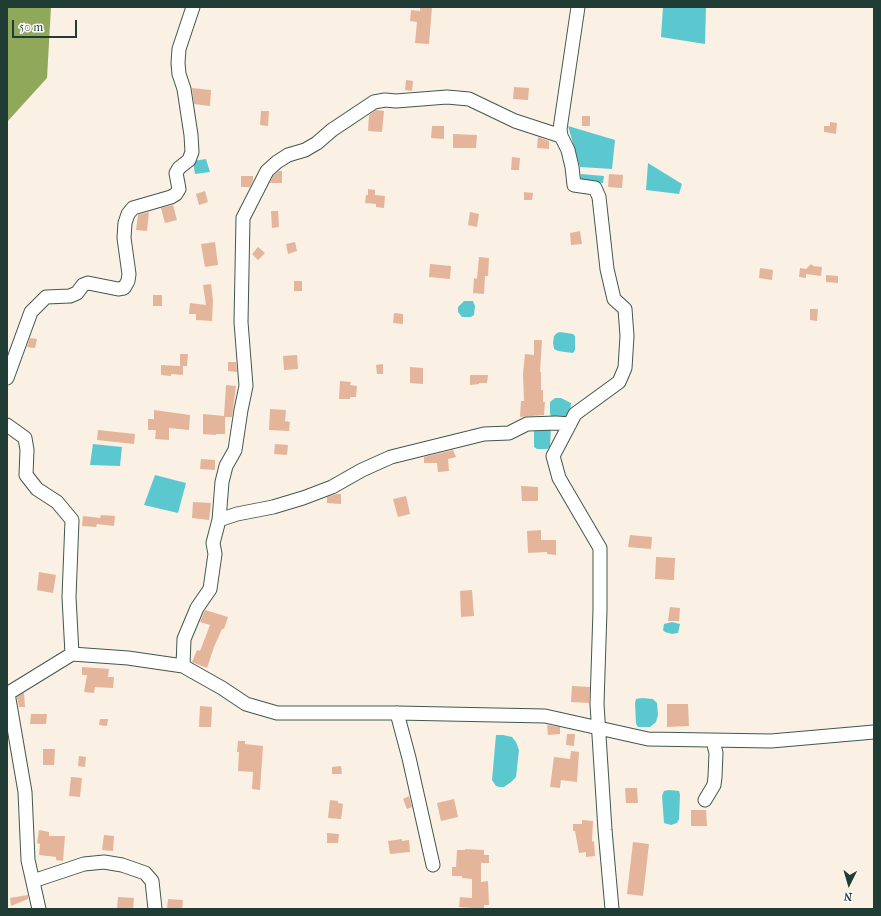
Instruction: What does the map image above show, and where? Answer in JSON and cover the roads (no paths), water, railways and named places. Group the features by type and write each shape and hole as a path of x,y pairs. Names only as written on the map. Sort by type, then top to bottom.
{"street":[{"path":"7,378 31,312 46,297 77,293 83,285 88,283 118,289 124,288 128,281 124,238 125,223 128,214 133,208 171,197 179,190 176,173 188,160 192,152 192,135 184,90 179,74 178,62 179,49 192,7"},
{"path":"578,7 560,129 561,136 568,150 574,185 595,188 598,197 607,269 614,299 625,309 627,336 625,368 619,382 575,414 553,456 559,478 600,548 597,704 605,830 612,909"},
{"path":"183,666 184,640 197,608 210,589 215,554 213,543 219,520 222,482 226,466 236,450 241,410 246,386 241,322 243,218 267,171 288,155 305,150 317,143 332,130 374,102 385,100 396,101 447,97 469,99 515,121 561,136"},
{"path":"219,520 237,514 303,498 332,487 391,456 484,434 509,433 527,424 570,424"},
{"path":"7,425 25,438 27,450 26,475 37,489 57,502 72,520 69,597 72,654"},
{"path":"39,909 28,860 25,792 8,693 72,654 128,658 183,666 222,688 246,704 277,713 397,713 545,716 648,739 771,741 874,732"},
{"path":"397,713 410,758 433,865"},
{"path":"704,800 714,785 716,753 713,741"},
{"path":"33,882 84,864 104,862 122,865 145,873 152,881 155,909"}],"water":[{"path":"663,7 706,7 705,44 661,37"},
{"path":"568,126 615,140 612,169 580,167"},
{"path":"206,159 210,172 195,174 193,161"},
{"path":"648,163 682,184 679,194 646,190"},
{"path":"581,174 604,176 603,183 580,182"},
{"path":"464,301 473,301 475,306 474,315 471,317 462,317 458,312 458,307"},
{"path":"560,332 573,334 575,336 575,350 573,353 554,349 554,336"},
{"path":"555,398 561,398 571,403 569,418 551,417 550,402"},
{"path":"551,426 550,447 547,449 537,449 534,447 534,427"},
{"path":"93,444 122,447 120,466 90,465"},
{"path":"155,475 186,483 178,513 144,505"},
{"path":"672,622 680,624 678,633 672,634 663,630 664,624"},
{"path":"636,699 653,699 657,703 658,715 656,722 650,727 638,727 636,724 635,703"},
{"path":"496,735 512,737 519,750 516,777 504,787 496,786 492,780"},
{"path":"664,791 679,791 680,795 679,819 677,823 671,825 664,823 662,796"}]}
